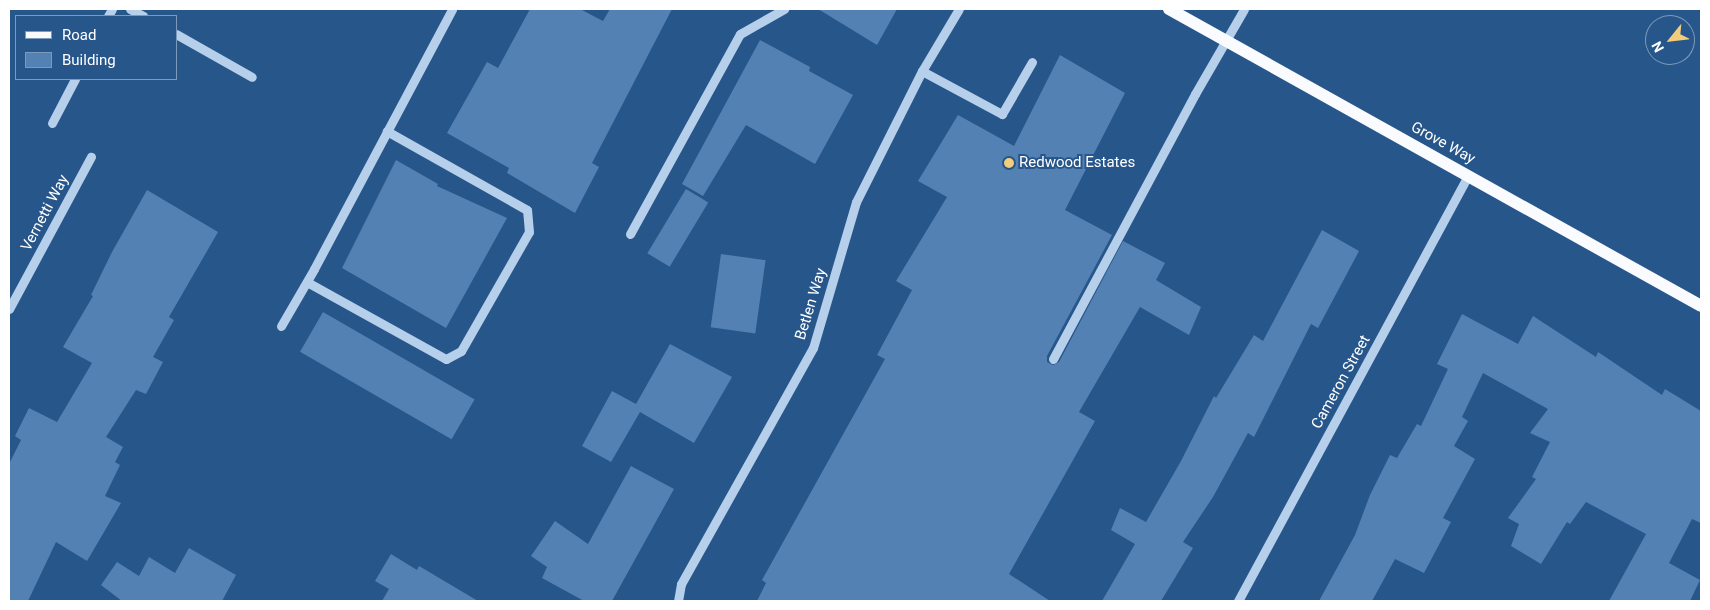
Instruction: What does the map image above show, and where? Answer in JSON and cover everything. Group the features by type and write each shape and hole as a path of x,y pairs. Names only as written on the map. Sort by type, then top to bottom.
{"main road":[{"name":"Grove Way","path":"1169,9 1701,306"}],"street":[{"path":"130,9 142,15"},
{"path":"281,326 452,9"},
{"path":"630,234 740,34 784,9"},
{"name":"Betlen Way","path":"678,601 681,584 813,348 856,202 922,71 959,9"},
{"path":"1053,359 1225,40 1244,9"},
{"path":"178,35 252,77"},
{"path":"922,71 1002,114 1032,62"},
{"path":"52,122 74,80"},
{"path":"306,282 446,359 461,351 529,232 527,210 387,132"},
{"name":"Vernetti Way","path":"9,309 91,157"},
{"name":"Cameron Street","path":"1238,601 1468,176"}],"building":[{"path":"530,9 580,9 603,21 610,9 672,9 592,163 599,167 575,213 507,173 509,168 447,133 487,62 498,68"},
{"path":"818,9 897,9 877,45"},
{"path":"760,40 810,67 809,71 853,95 815,164 746,125 703,196 682,184"},
{"path":"1060,55 1125,93 1065,210 1112,235 1047,356 1047,362 1053,365 1059,362 1123,241 1165,263 1156,280 1201,307 1189,335 1140,307 1079,412 1095,421 1009,574 1050,601 757,601 766,583 762,580 885,359 877,355 912,290 896,281 947,197 918,181 958,115 1014,146"},
{"path":"396,160 438,184 437,186 507,218 446,328 342,268"},
{"path":"686,189 708,202 670,267 647,253"},
{"path":"147,190 218,232 169,317 174,320 153,357 163,362 146,394 136,390 106,437 123,447 115,462 120,465 105,496 121,503 87,561 56,542 28,601 9,601 9,464 21,440 15,436 29,408 57,422 92,363 63,347 93,296 91,295 112,252"},
{"path":"1322,230 1359,251 1318,328 1311,324 1254,437 1248,433 1213,497 1183,542 1193,548 1161,601 1102,601 1135,544 1111,530 1120,508 1146,522 1181,461 1214,396 1216,398 1254,335 1263,341"},
{"path":"721,254 766,260 755,334 711,327"},
{"path":"323,312 475,400 452,439 300,352"},
{"path":"1462,314 1518,344 1533,316 1596,357 1598,352 1662,395 1665,389 1701,411 1701,523 1692,519 1669,563 1700,580 1690,601 1609,601 1646,534 1586,502 1570,524 1567,522 1541,564 1511,546 1519,524 1508,518 1536,479 1532,477 1550,442 1530,433 1548,409 1483,373 1462,417 1468,421 1454,446 1475,459 1443,518 1451,522 1424,573 1395,559 1372,601 1319,601 1355,535 1370,495 1390,455 1397,458 1417,424 1421,426 1448,369 1437,364"},
{"path":"670,344 732,377 694,443 640,412 611,462 582,446 612,391 636,404"},
{"path":"631,466 674,489 612,601 584,601 542,578 547,567 531,556 555,521 588,544"},
{"path":"189,548 236,575 222,601 122,601 101,585 117,562 139,576 149,557 175,573"},
{"path":"391,554 417,570 419,566 478,601 382,601 389,589 375,581"}],"place":[{"name":"Redwood Estates","path":"1009,163"}]}
